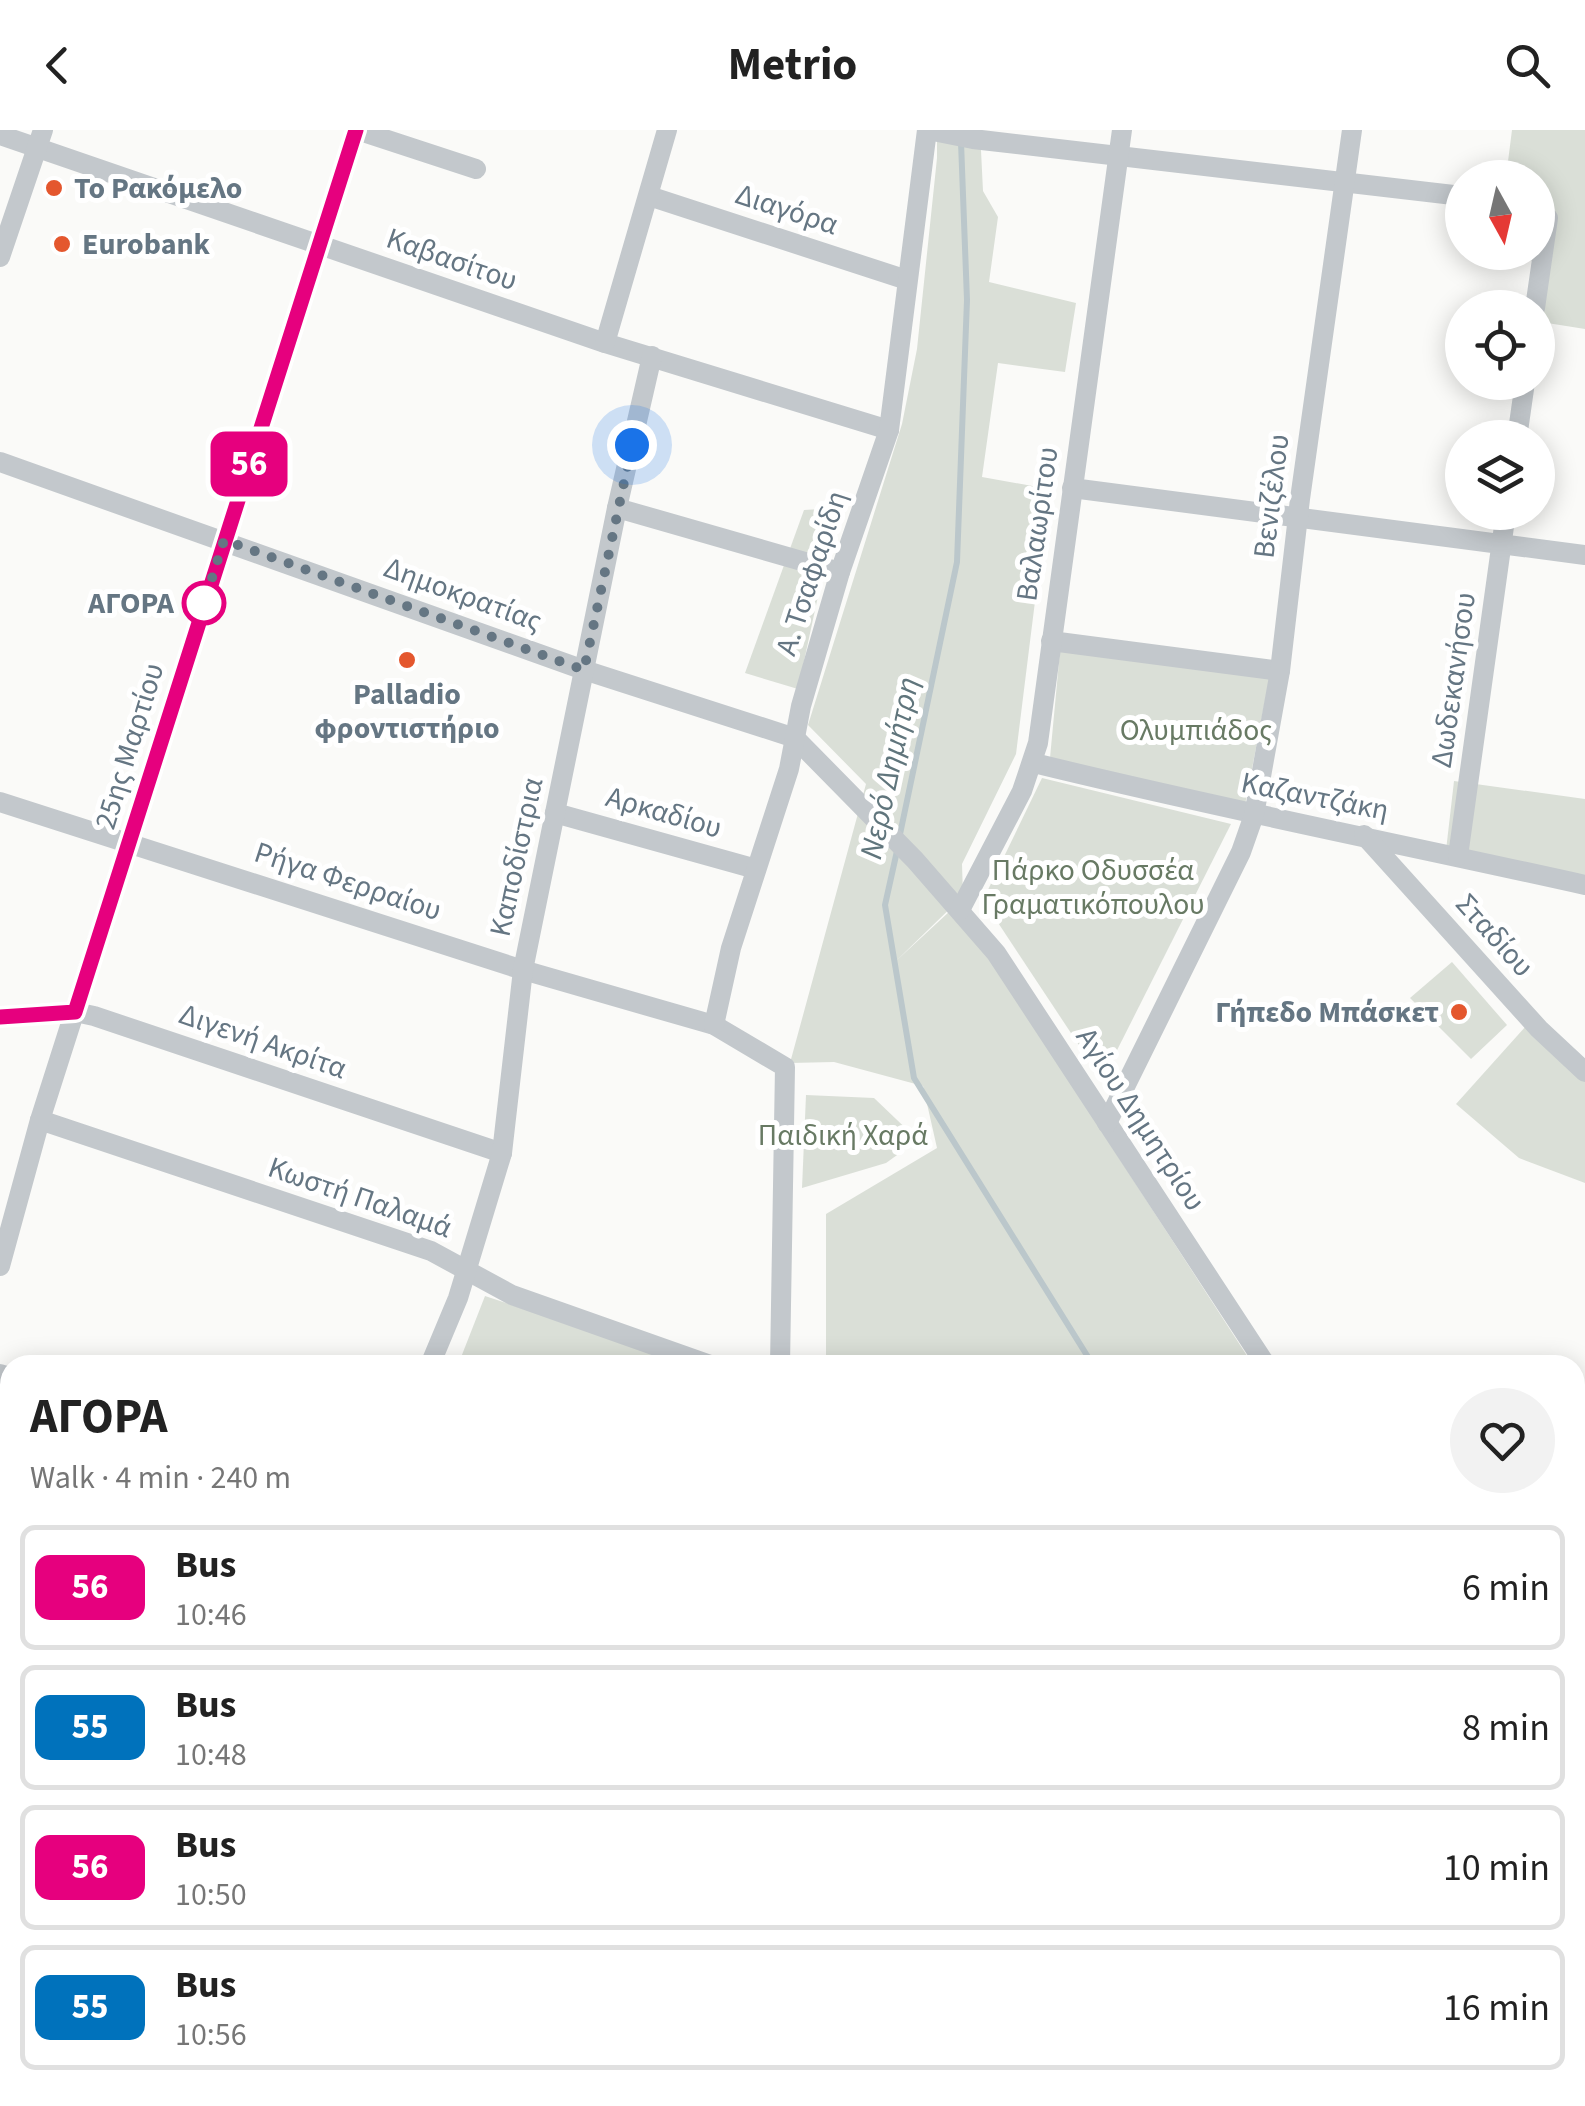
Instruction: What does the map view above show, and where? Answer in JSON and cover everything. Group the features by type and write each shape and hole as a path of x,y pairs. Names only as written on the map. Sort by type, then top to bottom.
{"street":[{"path":"357,130 476,170"},
{"name":"25ης Μαρτίου","path":"0,1266 40,1120 357,130"},
{"path":"606,344 666,130"},
{"name":"Βαλαωρίτου","path":"960,910 980,878 1034,763 1122,130"},
{"name":"Βενιζέλου","path":"1106,1123 1241,852 1254,815 1280,671 1352,130"},
{"path":"933,131 1445,194"},
{"name":"Α. Τσαφαρίδη","path":"714,1026 719,991 790,769 800,706 840,572 889,430 907,280 933,131"},
{"name":"Καβασίτου","path":"0,135 40,139 319,247 606,344 889,430"},
{"path":"0,257 40,139"},
{"name":"Διαγόρα","path":"649,196 907,280"},
{"name":"Καποδίστρια","path":"434,1355 467,1270 502,1153 523,970 652,356"},
{"name":"Δημοκρατίας","path":"0,462 584,670 795,738 960,910"},
{"path":"1072,488 1585,555"},
{"path":"617,508 840,572"},
{"name":"Δωδεκανήσου","path":"1458,856 1504,530"},
{"path":"1051,642 1280,671"},
{"name":"Καζαντζάκη","path":"1034,763 1254,815 1585,884"},
{"name":"Ρήγα Φερραίου","path":"0,802 523,970 714,1026 786,1067 780,1355"},
{"name":"Αρκαδίου","path":"556,813 756,869"},
{"name":"Σταδίου","path":"1364,835 1540,1030 1585,1072"},
{"name":"Αγίου Δημητρίου","path":"960,910 1006,967 1259,1355"},
{"name":"Διγενή Ακρίτα","path":"0,1017 75,1012 94,1016 502,1153"},
{"name":"Κωστή Παλαμά","path":"40,1120 431,1251 512,1295 682,1355"}],"green space":[{"path":"937,130 980,130 983,191 998,217 989,282 1076,303 1065,372 998,363 982,477 1049,489 1016,754 962,864 963,896 896,961 950,911 985,951 1247,1355 826,1355 826,1214 937,1148 923,1086 834,1062 790,1063 866,784 808,725 902,424 917,349"},
{"path":"1512,130 1585,130 1585,329 1555,324 1555,290 1545,290 1547,270 1555,270 1555,160 1508,160"},
{"path":"837,508 798,689 745,673 804,510"},
{"name":"Ολυμπιάδος","path":"1060,651 1270,675 1245,805 1050,758"},
{"name":"Πάρκο Οδυσσέα Γραματικόπουλου","path":"1042,778 1231,824 1102,1080 984,898"},
{"path":"1454,781 1585,799 1585,893 1445,859"},
{"name":"Γήπεδο Μπάσκετ","path":"1452,962 1507,1025 1471,1059 1410,998"},
{"path":"1527,1025 1585,1063 1585,1183 1519,1158 1456,1104"},
{"name":"Παιδική Χαρά","path":"806,1095 874,1098 918,1140 886,1163 802,1188"},
{"path":"485,1296 661,1355 462,1355"}],"waterway":[{"name":"Νερό Δημήτρη","path":"899,839 957,562 967,300 961,142"},
{"name":"Νερό Δημήτρη","path":"897,851 885,905 914,1078 1087,1355"}],"bus line":[{"name":"56","path":"0,1017 75,1012 356,130"}],"place":[{"name":"Το Ρακόμελο","path":"54,188"},
{"name":"Eurobank","path":"62,244"},
{"name":"ΑΓΟΡΑ","path":"204,603"},
{"name":"Palladio φροντιστήριο","path":"407,660"},
{"name":"Γήπεδο Μπάσκετ","path":"1459,1012"}],"route":[{"path":"204,603 200,616 224,540 584,670 632,445"}]}
